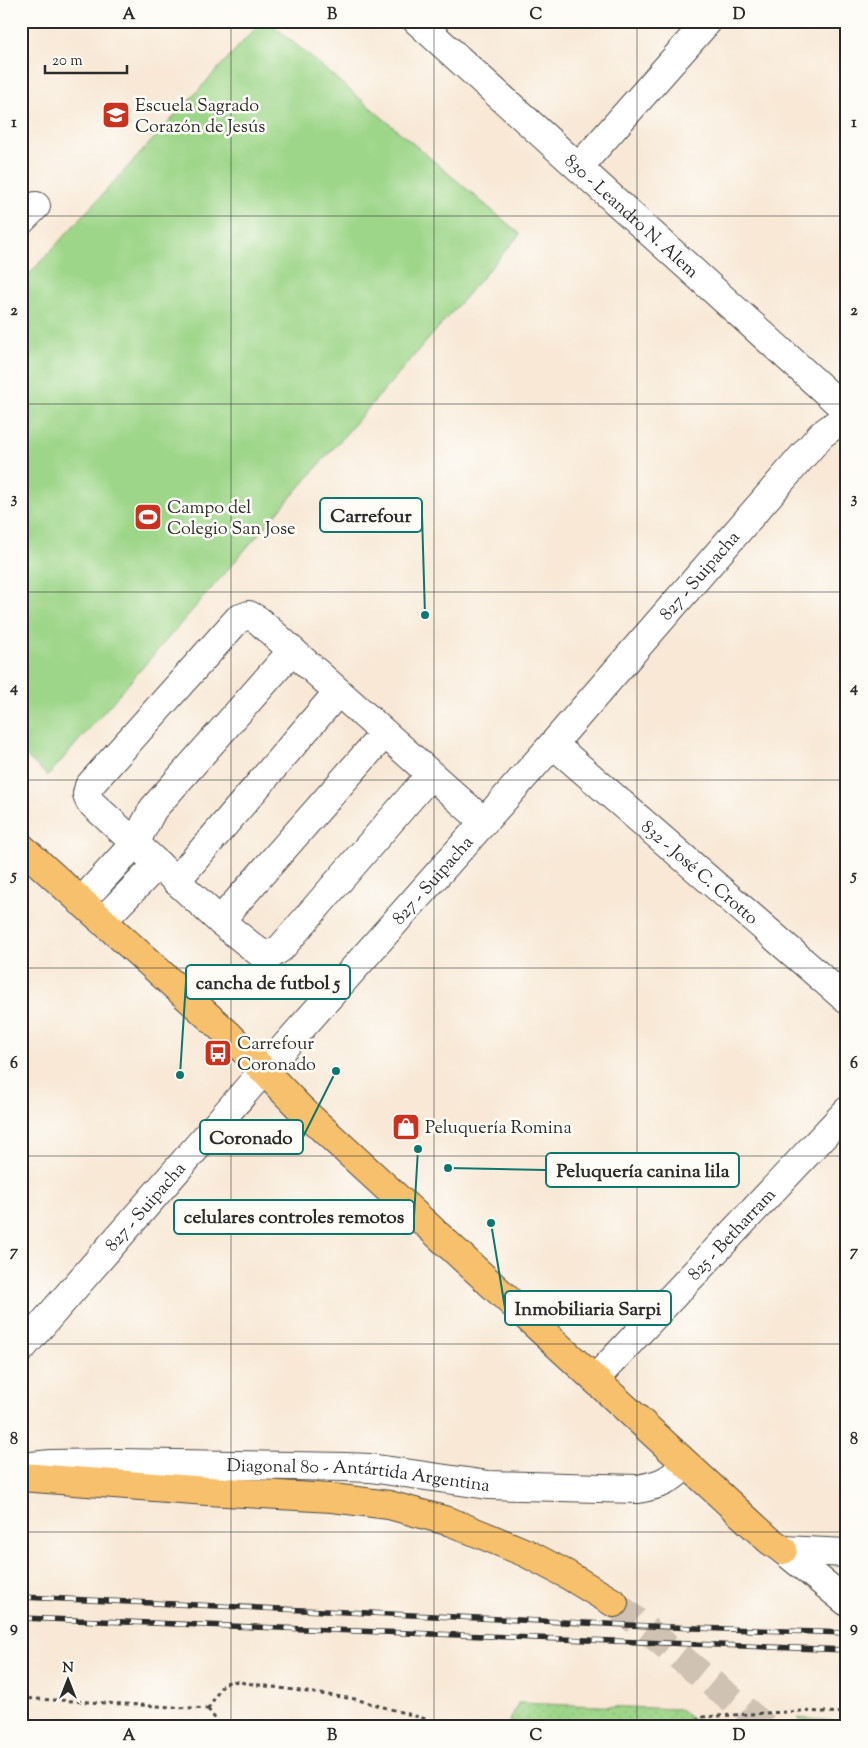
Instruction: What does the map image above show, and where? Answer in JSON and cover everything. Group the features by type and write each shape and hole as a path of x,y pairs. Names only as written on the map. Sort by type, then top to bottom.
{"main road":[{"path":"21,847 229,1035 300,1108 686,1465 768,1540 783,1550"},
{"path":"21,1477 332,1498 389,1505 451,1522 526,1553 566,1574 614,1603"}],"street":[{"name":"830 - Leandro N. Alem","path":"417,21 847,411"},
{"path":"579,167 708,21"},
{"name":"827 - Suipacha","path":"21,1349 821,435 847,416"},
{"path":"430,775 281,948 272,954 260,953 220,921 90,802 87,794 89,786 238,619 249,615 258,620 483,821"},
{"path":"81,902 135,843 153,809 292,651"},
{"path":"102,921 167,872 338,692"},
{"path":"220,921 384,734"},
{"name":"832 - José C. Crotto","path":"552,744 847,1000"},
{"name":"825 - Betharram","path":"595,1379 847,1111"},
{"name":"Diagonal 80 - Antártida Argentina","path":"21,1467 52,1464 120,1463 346,1467 370,1468 488,1485 638,1489 660,1485 670,1480 686,1465"},
{"path":"783,1550 847,1553"},
{"path":"783,1550 847,1602"}],"path":[{"path":"208,1709 223,1684 232,1681 355,1699 454,1727"},
{"path":"21,1698 208,1709"},
{"path":"208,1709 221,1727"},
{"path":"690,1727 701,1717 801,1711 847,1713"}],"green space":[{"name":"Campo del Colegio San Jose","path":"262,21 268,21 520,234 48,776 21,751 21,283"},
{"path":"518,1703 679,1709 702,1727 507,1727"},
{"path":"797,1718 847,1722 847,1727 810,1727"}],"tunnel":[{"path":"614,1603 765,1727"}],"railway":[{"path":"21,1597 694,1628 847,1633"},
{"path":"21,1618 847,1650"}],"place":[{"name":"Escuela Sagrado Corazón de Jesús","path":"116,115"},
{"name":"Campo del Colegio San Jose","path":"148,517"},
{"name":"Carrefour","path":"425,615"},
{"name":"Carrefour Coronado","path":"218,1053"},
{"name":"Coronado","path":"336,1071"},
{"name":"cancha de futbol 5","path":"180,1075"},
{"name":"Peluquería Romina","path":"406,1127"},
{"name":"celulares controles remotos","path":"418,1149"},
{"name":"Peluquería canina lila","path":"448,1168"},
{"name":"Inmobiliaria Sarpi","path":"491,1223"}]}
